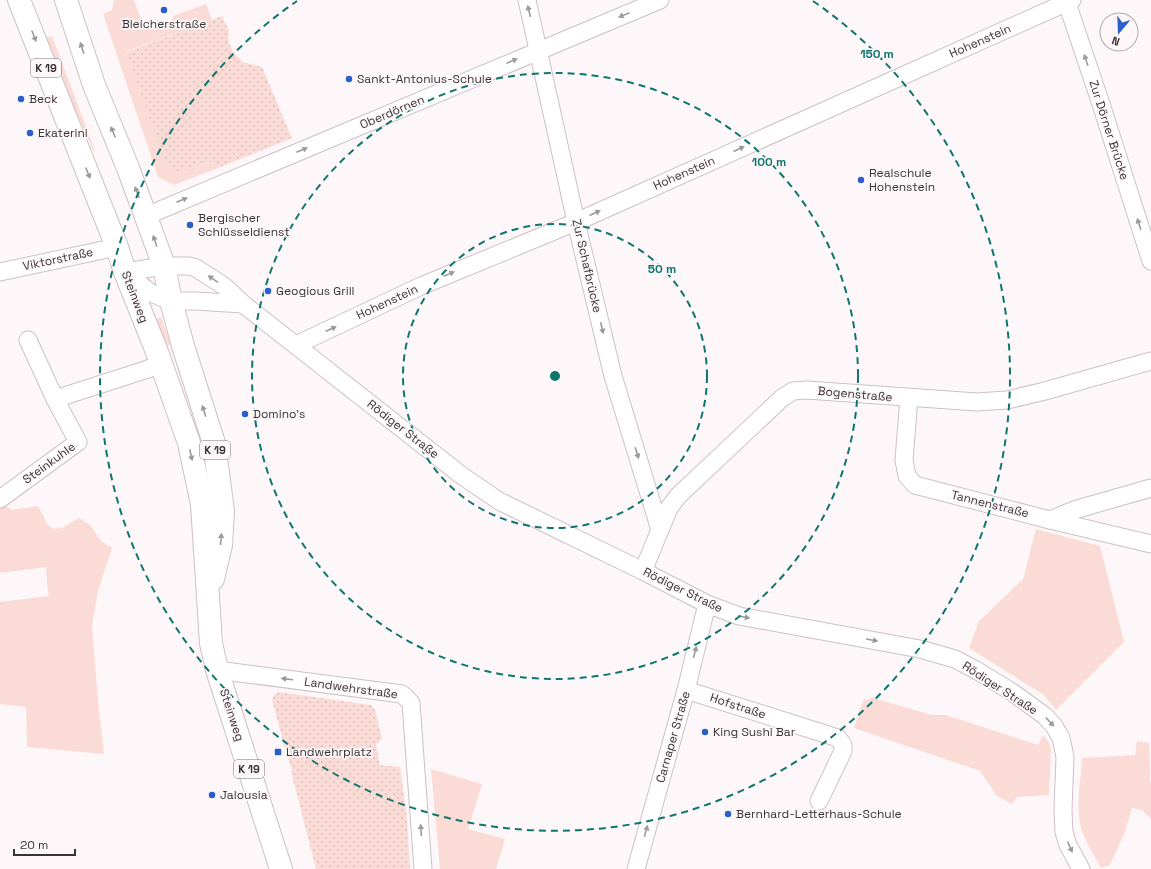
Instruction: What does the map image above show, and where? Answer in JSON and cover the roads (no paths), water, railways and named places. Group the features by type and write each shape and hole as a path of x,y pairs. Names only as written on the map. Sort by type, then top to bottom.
{"main road":[{"name":"Steinweg","path":"19,0 117,247 125,272 161,363 189,443 202,504 211,643 217,670 281,869"},
{"name":"Steinweg","path":"66,0 94,85 146,216 164,266 171,301 183,346 214,443 223,511 221,545 208,604"}],"street":[{"name":"Zur Schafbrücke","path":"527,0 576,222 613,376 660,530"},
{"name":"Oberdörnen","path":"146,216 660,0"},
{"name":"Hohenstein","path":"296,345 421,286 576,222 1068,1"},
{"name":"Zur Dörner Brücke","path":"1068,1 1151,261"},
{"name":"Viktorstraße","path":"0,272 117,247"},
{"name":"Rödiger Straße","path":"125,272 164,266 189,266 196,268 224,286 243,304 461,475 499,501 707,604 739,616 920,649 955,659 976,670 1027,702 1045,716 1054,726 1061,738 1065,757 1063,810 1064,832 1068,845 1081,869"},
{"path":"125,272 151,293 171,301 195,300 243,304"},
{"name":"Steinkuhle","path":"0,499 78,442 55,399 28,340"},
{"name":"Bogenstraße","path":"643,571 669,508 678,496 782,398 793,391 807,390 976,402 1007,400 1045,392 1151,361"},
{"path":"55,399 148,369 161,363"},
{"name":"Tannenstraße","path":"909,398 904,460 907,476 915,485 1050,520 1151,544"},
{"path":"1050,520 1074,510 1151,488"},
{"name":"Carnaper Straße","path":"636,869 686,690 707,604"},
{"name":"Landwehrstraße","path":"217,670 402,694 412,703 423,869"},
{"name":"Hofstraße","path":"686,690 838,738 842,745 843,751 819,801"}],"place":[{"name":"Bleicherstraße","path":"164,10"},
{"name":"Sankt-Antonius-Schule","path":"349,79"},
{"name":"Beck","path":"21,99"},
{"name":"Ekaterini","path":"30,133"},
{"name":"Realschule Hohenstein","path":"861,180"},
{"name":"Bergischer Schlüsseldienst","path":"190,225"},
{"name":"Geogious Grill","path":"268,291"},
{"name":"Domino's","path":"245,414"},
{"name":"King Sushi Bar","path":"705,732"},
{"name":"Landwehrplatz","path":"278,752"},
{"name":"Jalousia","path":"212,795"},
{"name":"Bernhard-Letterhaus-Schule","path":"728,814"}]}
